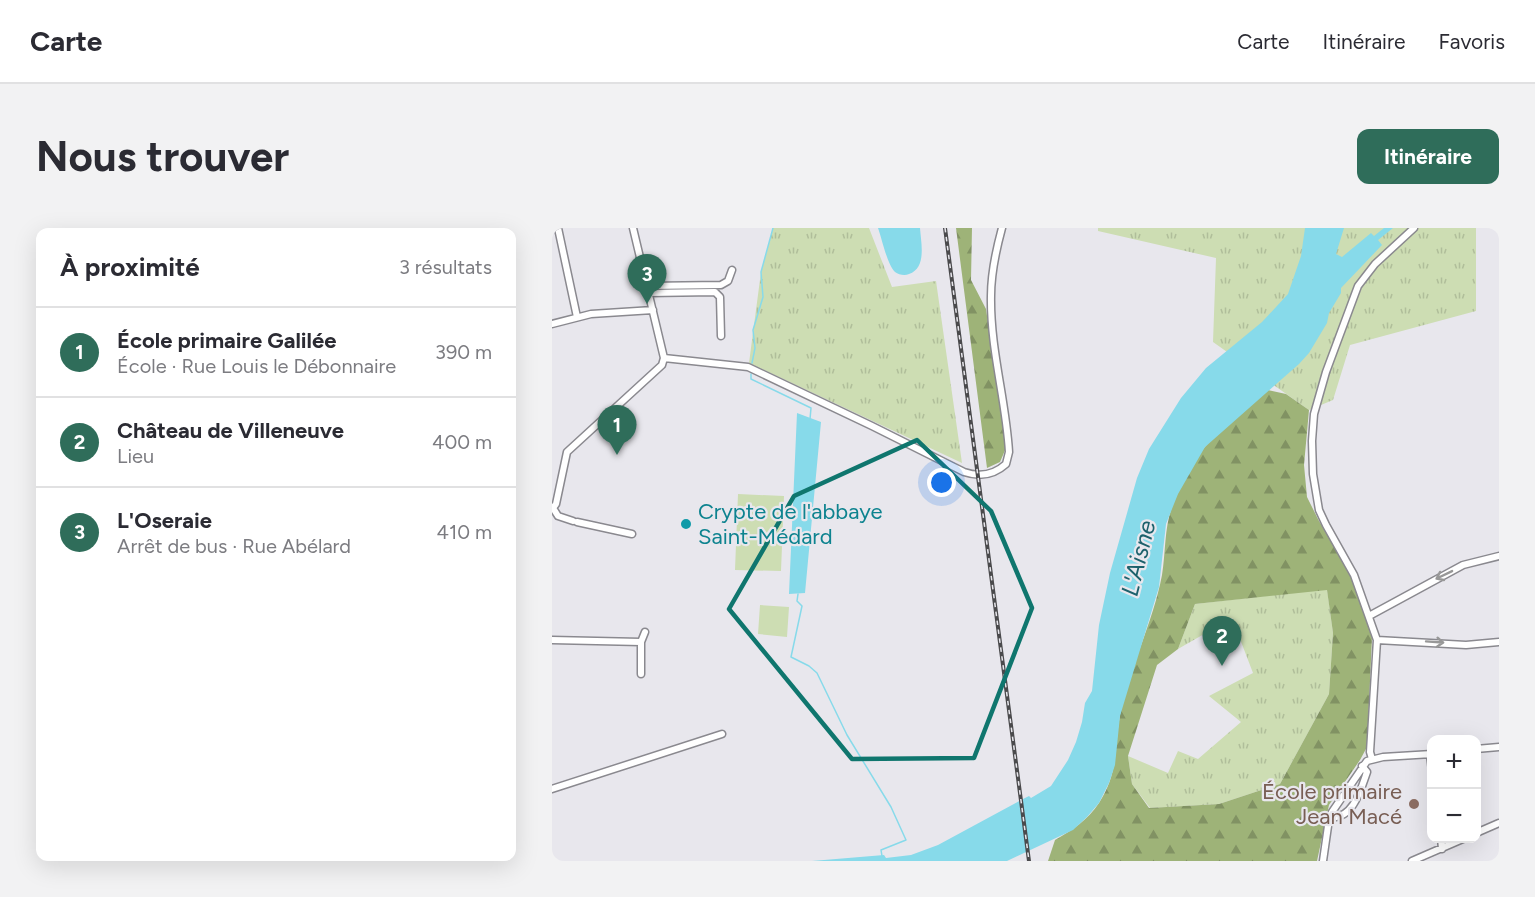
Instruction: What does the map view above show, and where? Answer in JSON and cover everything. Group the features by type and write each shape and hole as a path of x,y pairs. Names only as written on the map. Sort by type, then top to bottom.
{"street":[{"path":"558,228 578,317"},
{"path":"632,534 558,516 552,508 556,504 567,452 662,365 664,358 633,228"},
{"path":"664,358 748,367 964,472 975,475 991,472 1006,464 1009,452 994,343 990,294 996,250 1002,228"},
{"path":"1372,759 1370,752 1377,640 1349,564 1319,510 1313,474 1314,414 1322,383 1358,286 1375,264 1414,228"},
{"path":"648,289 721,285 728,281 732,270"},
{"path":"648,289 715,292 720,297 721,336"},
{"path":"552,324 591,314 652,310"},
{"path":"1369,616 1463,565 1499,556"},
{"path":"641,674 641,642 645,632"},
{"path":"552,640 641,642"},
{"path":"1377,640 1466,645 1499,642"},
{"path":"552,789 722,734"},
{"path":"1481,749 1499,747"},
{"path":"1323,861 1330,818 1337,804 1364,767 1372,759 1427,754"},
{"path":"1330,818 1336,818 1350,808 1367,772 1364,767"},
{"path":"1481,831 1499,823"},
{"path":"1441,843 1442,849"},
{"path":"1412,861 1455,843"}],"highlighted area":[{"path":"917,440 991,511 1032,608 974,758 852,759 729,609 794,496"}],"green space":[{"path":"773,228 869,228 892,287 936,281 962,463 749,363 761,272"},
{"path":"956,228 972,228 971,280 986,309 1006,448 1000,462 987,468"},
{"path":"1098,228 1476,228 1476,311 1350,345 1333,400 1309,410 1213,342 1216,258 1098,231"},
{"path":"1268,390 1286,394 1309,410 1304,465 1307,497 1350,572 1372,638 1367,747 1329,805 1317,861 1048,861 1055,840 1090,815 1110,781 1124,697 1158,593 1168,521 1179,489 1211,440","holes":["1327,590 1333,633 1329,694 1280,784 1219,804 1149,808 1132,784 1128,756 1157,665 1178,649 1195,604"]},
{"path":"738,494 784,496 781,571 735,570"},
{"path":"1327,589 1333,633 1329,694 1280,784 1219,804 1150,808 1132,784 1128,756 1168,773 1178,751 1198,759 1241,722 1209,696 1253,673 1232,618 1178,649 1195,604"},
{"path":"760,605 789,607 787,637 758,634"}],"water":[{"path":"878,228 920,228 922,254 915,271 906,275 895,272 887,257"},
{"name":"L'Aisne","path":"1305,228 1344,228 1336,254 1342,257 1371,233 1374,236 1384,228 1393,228 1378,240 1382,245 1341,288 1341,293 1329,313 1327,323 1309,353 1205,447 1178,494 1166,524 1159,587 1120,716 1115,765 1099,803 1073,830 1007,861 812,861 911,855 938,845 1051,786 1068,760 1076,742 1085,703 1092,691 1099,625 1110,573 1137,478 1149,449 1181,398 1206,368 1262,322 1288,294 1301,256"},
{"path":"797,413 821,422 805,593 789,594"}],"waterway":[{"path":"752,363 755,348 753,330 763,297 761,272 773,228"},
{"path":"751,374 751,379 811,408 810,419"},
{"path":"798,594 797,601 802,606 791,657 817,673 847,735 891,807 906,840 881,850 882,856"}],"railway":[{"path":"945,228 1029,861"}],"place":[{"name":"L'Oseraie","path":"647,304"},
{"name":"École primaire Galilée","path":"617,455"},
{"name":"Crypte de l'abbaye Saint-Médard","path":"686,524"},
{"name":"Château de Villeneuve","path":"1222,666"},
{"name":"École primaire Jean Macé","path":"1414,804"}]}
